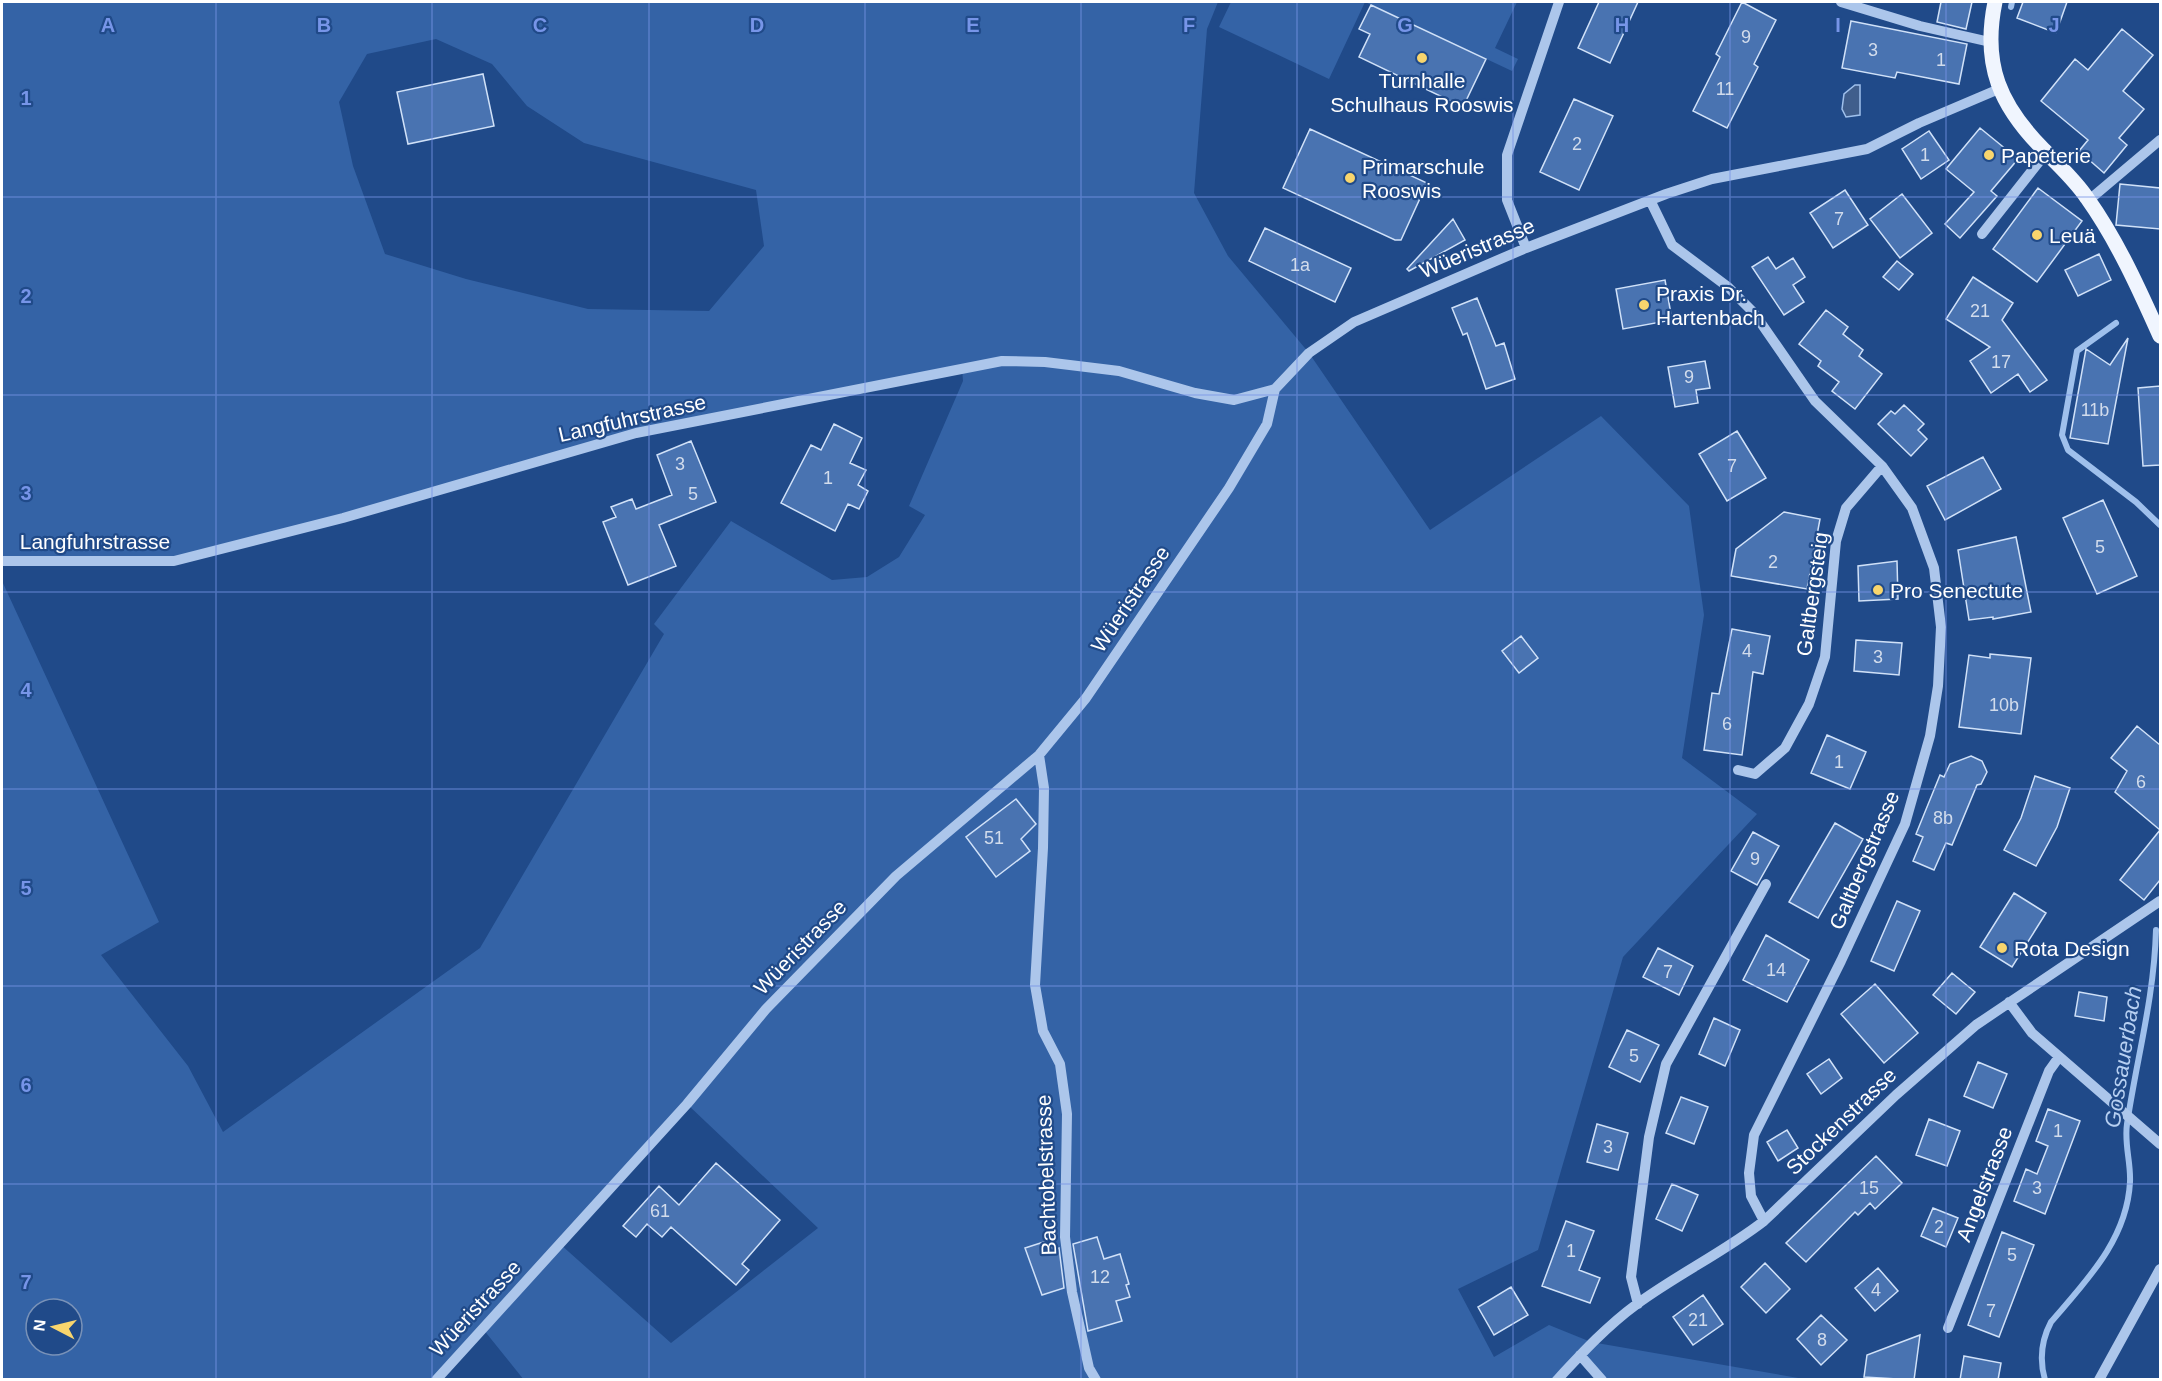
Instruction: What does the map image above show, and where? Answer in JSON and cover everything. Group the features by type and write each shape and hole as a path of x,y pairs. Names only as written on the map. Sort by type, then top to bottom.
{"main road":[{"path":"1995,2 1990,42 1999,89 2017,122 2089,200 2119,251 2160,336"}],"street":[{"path":"1526,248 1507,200 1507,155 1558,2"},
{"path":"1841,2 1920,26 1990,42"},
{"name":"Wüeristrasse","path":"435,1380 687,1104 766,1009 896,876 1039,755 1086,698 1229,488 1267,424 1275,389 1309,353 1354,322 1526,248 1650,200 1712,179 1867,149 1918,123 1999,89"},
{"path":"2089,200 2160,140"},
{"path":"1982,234 2046,153"},
{"name":"Galtbergstrasse","path":"1650,200 1672,245 1746,304 1767,330 1815,401 1882,466 1912,508 1934,568 1941,627 1938,686 1930,736 1905,824 1841,961 1754,1135 1749,1173 1751,1196 1764,1221"},
{"name":"Langfuhrstrasse","path":"2,561 174,561 343,518 636,434 1002,361 1045,362 1119,371 1195,393 1234,400 1275,389"},
{"name":"Galtbergsteig","path":"1738,770 1755,774 1785,748 1809,704 1826,657 1836,541 1846,508 1882,466"},
{"name":"Bachtobelstrasse","path":"1039,755 1044,788 1044,836 1035,985 1043,1031 1060,1064 1067,1114 1065,1237 1074,1303 1089,1368 1096,1380"},
{"path":"1638,1304 1631,1277 1649,1137 1666,1065 1766,884"},
{"name":"Stockenstrasse","path":"1557,1380 1591,1342 1638,1304 1741,1239 1764,1221 1948,1047 2009,1002 2160,901"},
{"path":"2009,1002 2032,1033 2160,1144"},
{"name":"Angelstrasse","path":"1948,1328 2049,1071 2059,1057"},
{"path":"2099,1380 2160,1269"},
{"path":"1580,1355 1602,1380"}],"shaded area":[{"path":"2,2 1218,2 1207,29 1194,193 1228,256 1309,353 1430,530 1601,416 1689,506 1704,615 1682,758 1757,814 1623,957 1538,1250 1458,1289 1494,1357 1549,1325 1591,1342 1804,1379 1602,1379 1580,1355 1557,1380 524,1380 483,1329 436,1379 2,1379 2,581 159,922 101,955 188,1066 223,1132 480,948 664,634 654,624 731,521 832,580 867,577 899,557 925,515 909,506 963,381 962,368 636,433 174,561 2,561","holes":["436,39 492,64 527,106 584,143 756,190 764,246 709,311 588,309 466,279 385,254 353,166 339,102 367,54","687,1104 818,1228 671,1343 560,1244"]},
{"path":"1231,2 1365,2 1329,79 1219,27"},
{"path":"1365,2 1517,2 1495,48 1518,59 1512,71"},
{"path":"1855,85 1860,85 1860,115 1846,117 1842,109 1844,94"}],"building":[{"path":"1599,2 1638,2 1610,63 1578,48"},
{"path":"1742,2 1776,20 1754,64 1758,67 1727,128 1693,111 1720,57 1716,54"},
{"path":"1941,2 1972,2 1966,29 1937,22"},
{"path":"2023,2 2067,2 2056,33 2017,18"},
{"name":"Turnhalle Schulhaus Rooswis","path":"1371,5 1486,59 1463,107 1359,57 1370,34 1359,29"},
{"path":"1851,21 1967,44 1959,84 1897,72 1895,78 1842,68"},
{"path":"2122,29 2153,55 2123,91 2144,109 2119,138 2127,145 2104,173 2079,151 2088,140 2041,101 2075,59 2088,70"},
{"path":"483,74 494,126 408,144 397,92"},
{"path":"1574,99 1613,116 1579,190 1540,172"},
{"path":"1980,128 2018,159 1991,191 1997,196 1960,238 1945,224 1974,192 1946,169"},
{"path":"1310,129 1427,183 1401,240 1395,240 1283,188"},
{"path":"1929,131 1949,160 1921,179 1902,149"},
{"path":"2120,184 2160,188 2160,229 2116,225"},
{"name":"Leuä","path":"2038,188 2082,221 2037,282 1993,249"},
{"path":"1845,190 1868,225 1833,248 1810,213"},
{"path":"1902,194 1932,233 1900,258 1870,219"},
{"path":"1453,219 1465,240 1409,271 1407,269"},
{"path":"1265,228 1351,268 1335,302 1249,261"},
{"path":"2099,254 2111,280 2078,296 2065,270"},
{"path":"1768,257 1776,269 1793,258 1805,277 1793,285 1804,302 1784,315 1752,267"},
{"path":"1897,261 1913,274 1899,290 1883,277"},
{"path":"1973,277 2013,303 2002,320 2047,380 2030,392 2018,374 1991,393 1970,361 1990,347 1946,319"},
{"name":"Praxis Dr. Hartenbach","path":"1665,280 1672,320 1623,329 1616,289"},
{"path":"1477,298 1496,346 1504,343 1515,379 1486,389 1467,333 1463,335 1452,308"},
{"path":"1826,310 1848,327 1843,334 1863,350 1859,356 1882,374 1855,409 1832,391 1839,382 1818,366 1821,361 1799,344"},
{"path":"2128,338 2108,444 2070,438 2086,349 2110,365"},
{"path":"1705,361 1710,388 1696,390 1698,403 1675,407 1668,367"},
{"path":"2160,386 2160,465 2143,466 2138,388"},
{"path":"1904,405 1924,424 1918,430 1927,439 1911,456 1878,424 1891,411 1895,414"},
{"path":"834,424 862,438 850,463 866,470 858,485 868,491 859,509 848,504 835,531 781,503 811,445 821,450"},
{"path":"1737,431 1766,478 1727,501 1699,454"},
{"path":"691,441 716,502 659,525 676,566 628,585 603,522 616,517 611,507 632,499 636,509 672,495 657,455"},
{"path":"1983,457 2001,489 1945,520 1927,486"},
{"path":"2103,500 2137,576 2097,594 2063,518"},
{"path":"1784,512 1820,519 1807,589 1731,576 1736,549"},
{"path":"2016,537 2031,612 1993,619 1993,617 1969,620 1958,550"},
{"path":"1897,561 1898,599 1859,601 1858,566"},
{"path":"1732,629 1770,636 1763,674 1753,672 1742,755 1704,750 1712,693 1719,694"},
{"path":"1521,636 1538,658 1519,673 1502,651"},
{"path":"1856,640 1902,643 1899,675 1854,671"},
{"path":"1990,654 2031,658 2021,734 1959,727 1969,655 1990,658"},
{"path":"2137,726 2160,745 2160,830 2115,792 2127,771 2111,758"},
{"path":"1827,735 1866,752 1850,789 1811,773"},
{"path":"1971,756 1982,761 1987,772 1981,784 1977,785 1952,845 1946,843 1934,870 1913,861 1923,837 1916,834 1940,775 1944,777 1950,764"},
{"path":"2035,776 2070,788 2057,827 2036,866 2004,850 2021,818"},
{"path":"1016,799 1036,824 1021,839 1030,851 996,877 966,837"},
{"path":"1835,823 1863,839 1818,918 1789,902"},
{"path":"2160,830 2160,880 2144,900 2120,880"},
{"path":"1753,832 1779,846 1757,885 1731,871"},
{"path":"2014,893 2046,913 2012,967 1980,947"},
{"path":"1897,901 1920,911 1894,971 1871,961"},
{"path":"1766,935 1809,960 1787,1002 1743,980"},
{"path":"1658,948 1693,966 1679,995 1643,977"},
{"path":"1952,973 1975,992 1956,1014 1933,995"},
{"path":"1875,984 1918,1033 1884,1063 1841,1014"},
{"path":"2079,992 2107,997 2104,1021 2075,1016"},
{"path":"1714,1018 1740,1030 1725,1066 1699,1054"},
{"path":"1627,1030 1659,1045 1640,1082 1609,1067"},
{"path":"1829,1059 1842,1078 1821,1094 1807,1074"},
{"path":"1978,1062 2007,1074 1993,1108 1964,1096"},
{"path":"1681,1097 1708,1107 1694,1144 1666,1133"},
{"path":"2048,1109 2080,1121 2045,1214 2014,1201 2026,1169 2037,1174 2048,1146 2036,1141"},
{"path":"1929,1119 1960,1131 1947,1166 1916,1155"},
{"path":"1597,1124 1628,1133 1618,1170 1587,1162"},
{"path":"1787,1130 1798,1148 1778,1161 1767,1142"},
{"path":"1876,1156 1902,1183 1875,1209 1870,1203 1858,1215 1855,1212 1806,1262 1786,1243"},
{"path":"716,1163 780,1220 742,1264 749,1270 736,1285 671,1227 662,1237 647,1224 636,1237 623,1226 659,1186 679,1205"},
{"path":"1672,1184 1698,1195 1682,1231 1656,1219"},
{"path":"1933,1208 1958,1218 1946,1247 1921,1236"},
{"path":"1566,1221 1594,1231 1579,1270 1600,1278 1590,1303 1542,1286"},
{"path":"2002,1232 2034,1245 1999,1337 1968,1325"},
{"path":"1097,1237 1104,1259 1120,1254 1129,1284 1126,1285 1130,1297 1116,1301 1122,1321 1088,1331 1073,1244"},
{"path":"1050,1240 1053,1250 1059,1248 1064,1288 1042,1295 1025,1248"},
{"path":"1765,1263 1790,1289 1766,1313 1741,1287"},
{"path":"1878,1268 1898,1291 1875,1311 1855,1288"},
{"path":"1511,1287 1528,1315 1494,1335 1478,1307"},
{"path":"1703,1295 1723,1324 1693,1345 1673,1317"},
{"path":"1821,1315 1847,1340 1821,1365 1797,1339"},
{"path":"1920,1335 1914,1380 1864,1377 1867,1355"},
{"path":"1964,1356 2001,1363 1998,1380 1960,1380"}],"waterway":[{"name":"Gossauerbach","path":"2011,7 2012,2"},
{"name":"Gossauerbach","path":"2116,323 2077,351 2062,435 2068,450 2136,502 2160,525"},
{"name":"Gossauerbach","path":"2045,1380 2042,1365 2043,1343 2051,1322 2091,1275 2113,1241 2127,1203 2130,1182 2127,1124 2149,1004 2156,930"}],"place":[{"name":"Turnhalle Schulhaus Rooswis","path":"1422,58"},
{"name":"Papeterie","path":"1989,155"},
{"name":"Primarschule Rooswis","path":"1350,178"},
{"name":"Leuä","path":"2037,235"},
{"name":"Praxis Dr. Hartenbach","path":"1644,305"},
{"name":"Pro Senectute","path":"1878,590"},
{"name":"Rota Design","path":"2002,948"}]}
